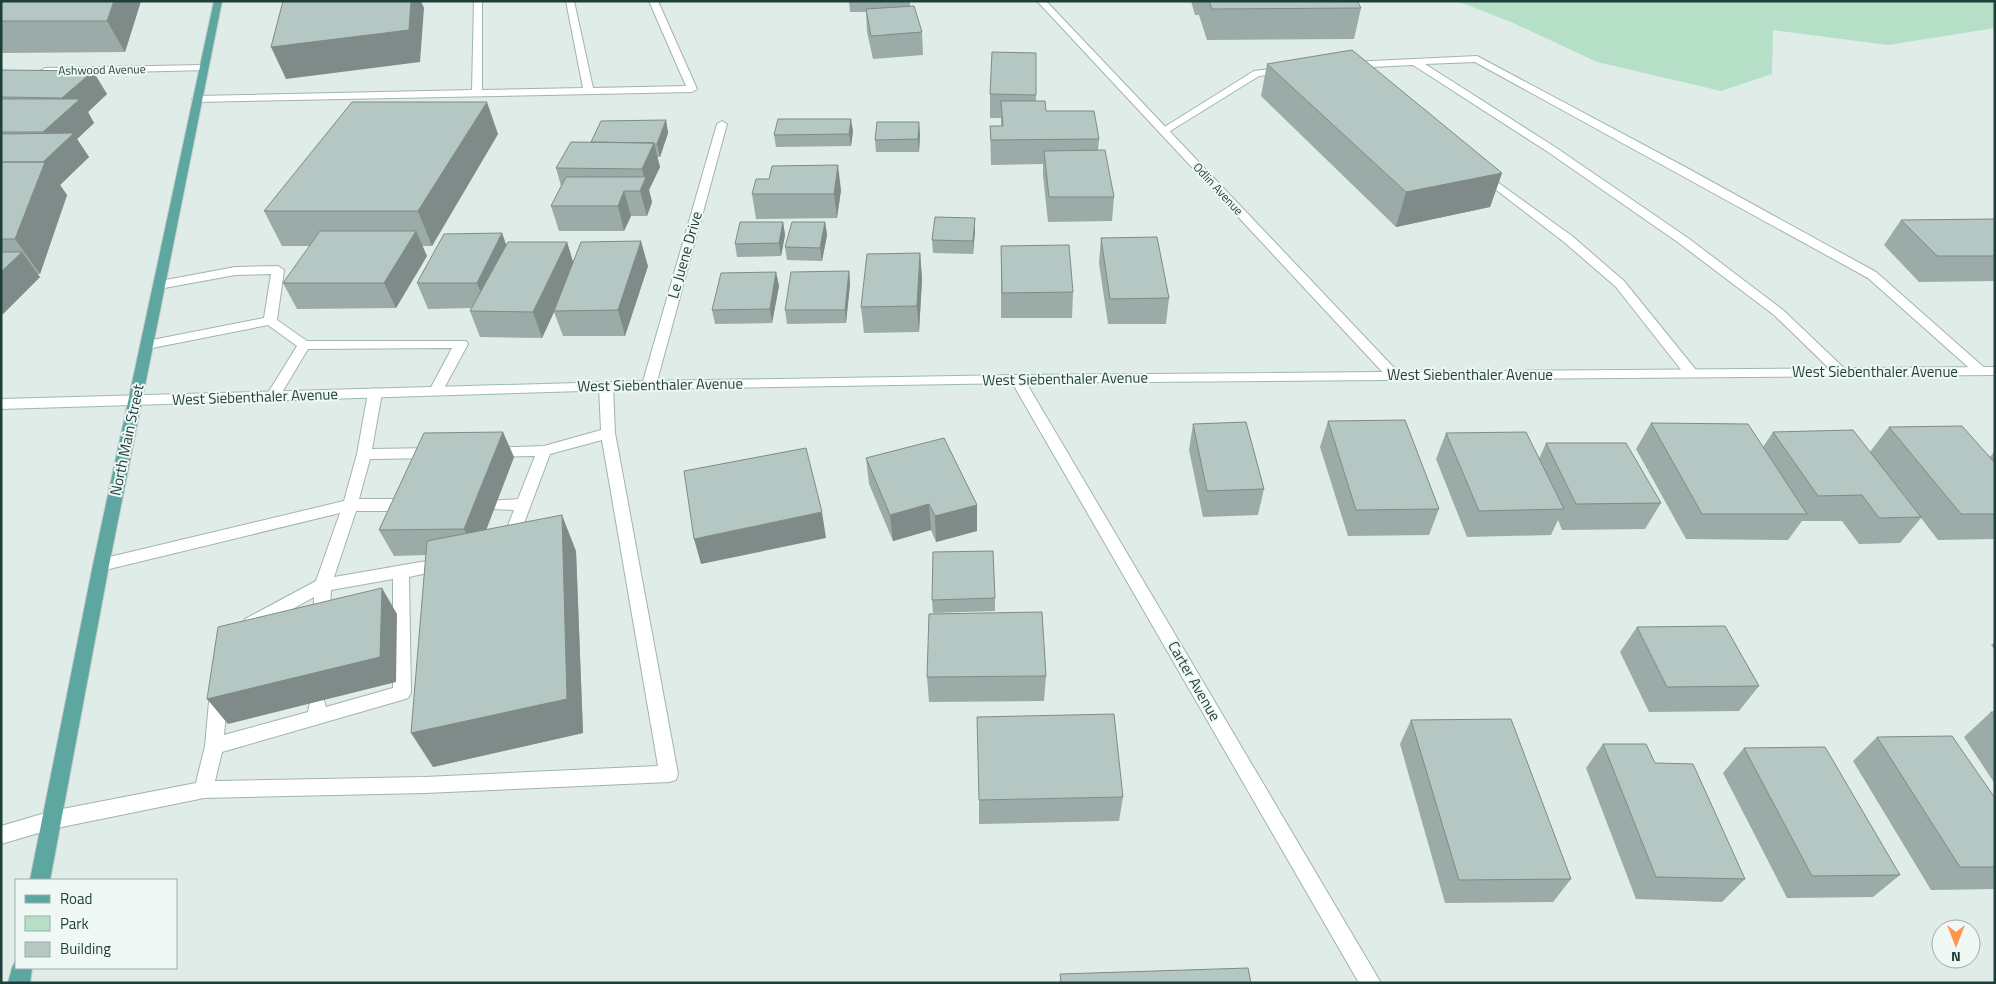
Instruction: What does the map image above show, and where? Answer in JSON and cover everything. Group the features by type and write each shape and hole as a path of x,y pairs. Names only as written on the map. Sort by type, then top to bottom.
{"main road":[{"name":"North Main Street","path":"40,879 101,565 218,1"},
{"path":"19,983 22,969"}],"street":[{"path":"477,94 478,1"},
{"path":"570,1 588,91"},
{"path":"197,99 692,89 653,1"},
{"name":"Odlin Avenue","path":"1041,1 1394,376"},
{"path":"1345,71 1416,63 1477,60 1683,170 1872,275 1988,371"},
{"path":"1416,63 1537,139 1643,211 1770,306 1842,372"},
{"name":"Ashwood Avenue","path":"30,71 204,68"},
{"path":"1163,131 1257,73 1302,68"},
{"name":"Le Juene Drive","path":"649,385 722,124"},
{"path":"1476,170 1568,239 1620,284 1691,373"},
{"path":"159,285 234,271 278,270 270,321"},
{"path":"147,345 270,321 304,345 461,344 436,391"},
{"path":"273,396 304,345"},
{"name":"West Siebenthaler Avenue","path":"1,404 649,385 1018,379 1988,371"},
{"name":"Carter Avenue","path":"1018,379 1372,983"},
{"path":"1,835 52,820 204,790 425,785 670,774 608,434 606,386"},
{"path":"320,632 323,585 350,505 364,454 375,393"},
{"path":"478,452 544,451 608,434"},
{"path":"496,555 505,554 544,451"},
{"path":"364,454 449,453"},
{"path":"495,505 524,504"},
{"path":"101,565 350,505 417,505"},
{"path":"232,634 323,585 458,562"},
{"path":"214,746 316,710 402,693 402,572"},
{"path":"204,790 214,746 220,678"}],"green space":[{"path":"1457,1 1995,1 1995,28 1888,45 1773,30 1772,74 1721,91 1597,62 1511,22"}],"building":[{"path":"1,1 114,1 107,21 1,21"},
{"path":"283,1 411,1 409,30 271,47"},
{"path":"1209,1 1357,1 1361,8 1212,9"},
{"path":"914,6 922,32 871,36 866,9"},
{"path":"1352,50 1502,173 1406,192 1267,64"},
{"path":"992,52 1036,53 1036,95 990,94"},
{"path":"1,70 93,71 62,98 1,97"},
{"path":"1,99 80,99 43,132 1,132"},
{"path":"1001,101 1045,101 1046,111 1094,111 1099,139 991,140 990,126 1003,126"},
{"path":"352,102 487,102 418,211 264,211"},
{"path":"778,119 851,119 849,134 774,135"},
{"path":"666,120 657,144 591,142 601,121"},
{"path":"877,122 919,122 918,139 875,140"},
{"path":"74,133 43,162 1,162 1,134"},
{"path":"571,142 654,143 642,169 556,168"},
{"path":"1105,150 1114,197 1049,197 1044,151"},
{"path":"1,162 45,162 15,239 1,239"},
{"path":"838,165 834,194 752,194 756,179 769,179 772,166"},
{"path":"566,177 646,177 640,191 624,191 618,206 551,206"},
{"path":"935,217 975,218 973,241 932,240"},
{"path":"1995,219 1995,256 1937,256 1901,220"},
{"path":"740,222 783,222 779,243 735,244"},
{"path":"792,222 825,222 820,248 785,247"},
{"path":"320,231 416,231 384,283 283,283"},
{"path":"502,233 477,283 417,283 444,234"},
{"path":"1157,237 1169,298 1110,299 1101,238"},
{"path":"641,241 618,310 554,311 581,242"},
{"path":"508,242 567,242 533,312 470,311"},
{"path":"1069,245 1073,292 1002,293 1001,246"},
{"path":"1,252 22,252 1,272"},
{"path":"920,253 917,306 861,307 867,254"},
{"path":"849,271 845,310 785,310 791,272"},
{"path":"776,272 770,309 712,310 721,273"},
{"path":"1405,420 1439,509 1356,510 1328,421"},
{"path":"1246,422 1264,489 1207,491 1193,424"},
{"path":"1651,423 1748,424 1807,514 1702,514"},
{"path":"1962,426 1995,463 1995,514 1961,514 1889,427"},
{"path":"1853,430 1921,517 1879,518 1862,495 1818,496 1773,432"},
{"path":"503,432 464,529 379,530 424,433"},
{"path":"1526,432 1564,509 1479,511 1446,433"},
{"path":"944,438 977,505 935,516 929,504 890,515 866,458"},
{"path":"1546,443 1626,443 1661,503 1576,504"},
{"path":"806,448 822,512 694,539 684,471"},
{"path":"562,515 567,699 411,733 427,541"},
{"path":"993,551 995,598 932,600 933,552"},
{"path":"382,588 380,657 207,699 218,627"},
{"path":"1042,612 1046,676 927,677 929,614"},
{"path":"1725,626 1759,686 1667,687 1637,627"},
{"path":"1114,714 1123,797 979,800 977,717"},
{"path":"1511,719 1571,879 1459,880 1411,720"},
{"path":"1952,736 1995,798 1995,867 1960,867 1877,737"},
{"path":"1603,744 1646,744 1655,763 1693,764 1745,879 1656,877"},
{"path":"1825,747 1900,875 1812,876 1744,748"},
{"path":"1248,968 1251,983 1061,983 1060,974"}]}
